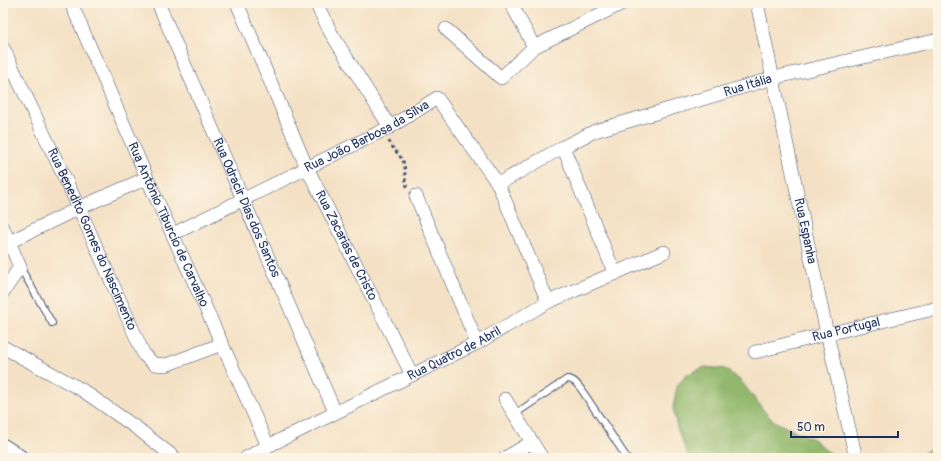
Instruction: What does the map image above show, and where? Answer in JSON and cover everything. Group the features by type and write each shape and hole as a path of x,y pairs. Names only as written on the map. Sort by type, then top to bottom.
{"street":[{"name":"Rua Antônio Tiburcio de Carvalho","path":"71,3 147,178 268,446"},
{"name":"Rua Odracir Dias dos Santos","path":"158,3 244,199 334,412"},
{"name":"Rua Zacarias de Cristo","path":"237,3 307,168 412,375"},
{"path":"316,3 331,33 390,127"},
{"path":"511,3 534,47"},
{"path":"446,29 501,78 534,47 623,3"},
{"name":"Rua Espanha","path":"757,3 827,334 856,458"},
{"name":"Rua Itália","path":"498,184 563,147 595,131 773,78 938,40"},
{"name":"Rua Benedito Gomes do Nascimento","path":"3,48 78,208 144,355 154,364 166,364 222,344"},
{"name":"Rua João Barbosa da Silva","path":"172,234 390,127 437,98 498,184 548,302"},
{"path":"563,147 615,274"},
{"path":"6,244 78,208 147,178"},
{"path":"416,196 477,343"},
{"path":"3,228 6,244 20,266 3,292"},
{"name":"Rua Quatro de Abril","path":"246,458 334,412 477,343 548,302 664,252"},
{"name":"Rua Portugal","path":"755,352 938,308"},
{"path":"3,347 82,390 138,429 175,458"},
{"path":"505,398 542,458"},
{"path":"505,458 532,442"},
{"path":"3,447 20,458"}],"lane":[{"path":"20,266 52,323"},
{"path":"515,414 567,379 571,379 576,382 581,389 627,458"}],"path":[{"path":"390,127 388,138 391,146 404,162 406,186 416,196"}],"green space":[{"path":"705,367 725,369 741,381 768,416 777,423 813,439 835,458 689,458 677,428 673,407 677,386 686,375"},
{"path":"938,443 938,458 919,458 925,452"}]}
